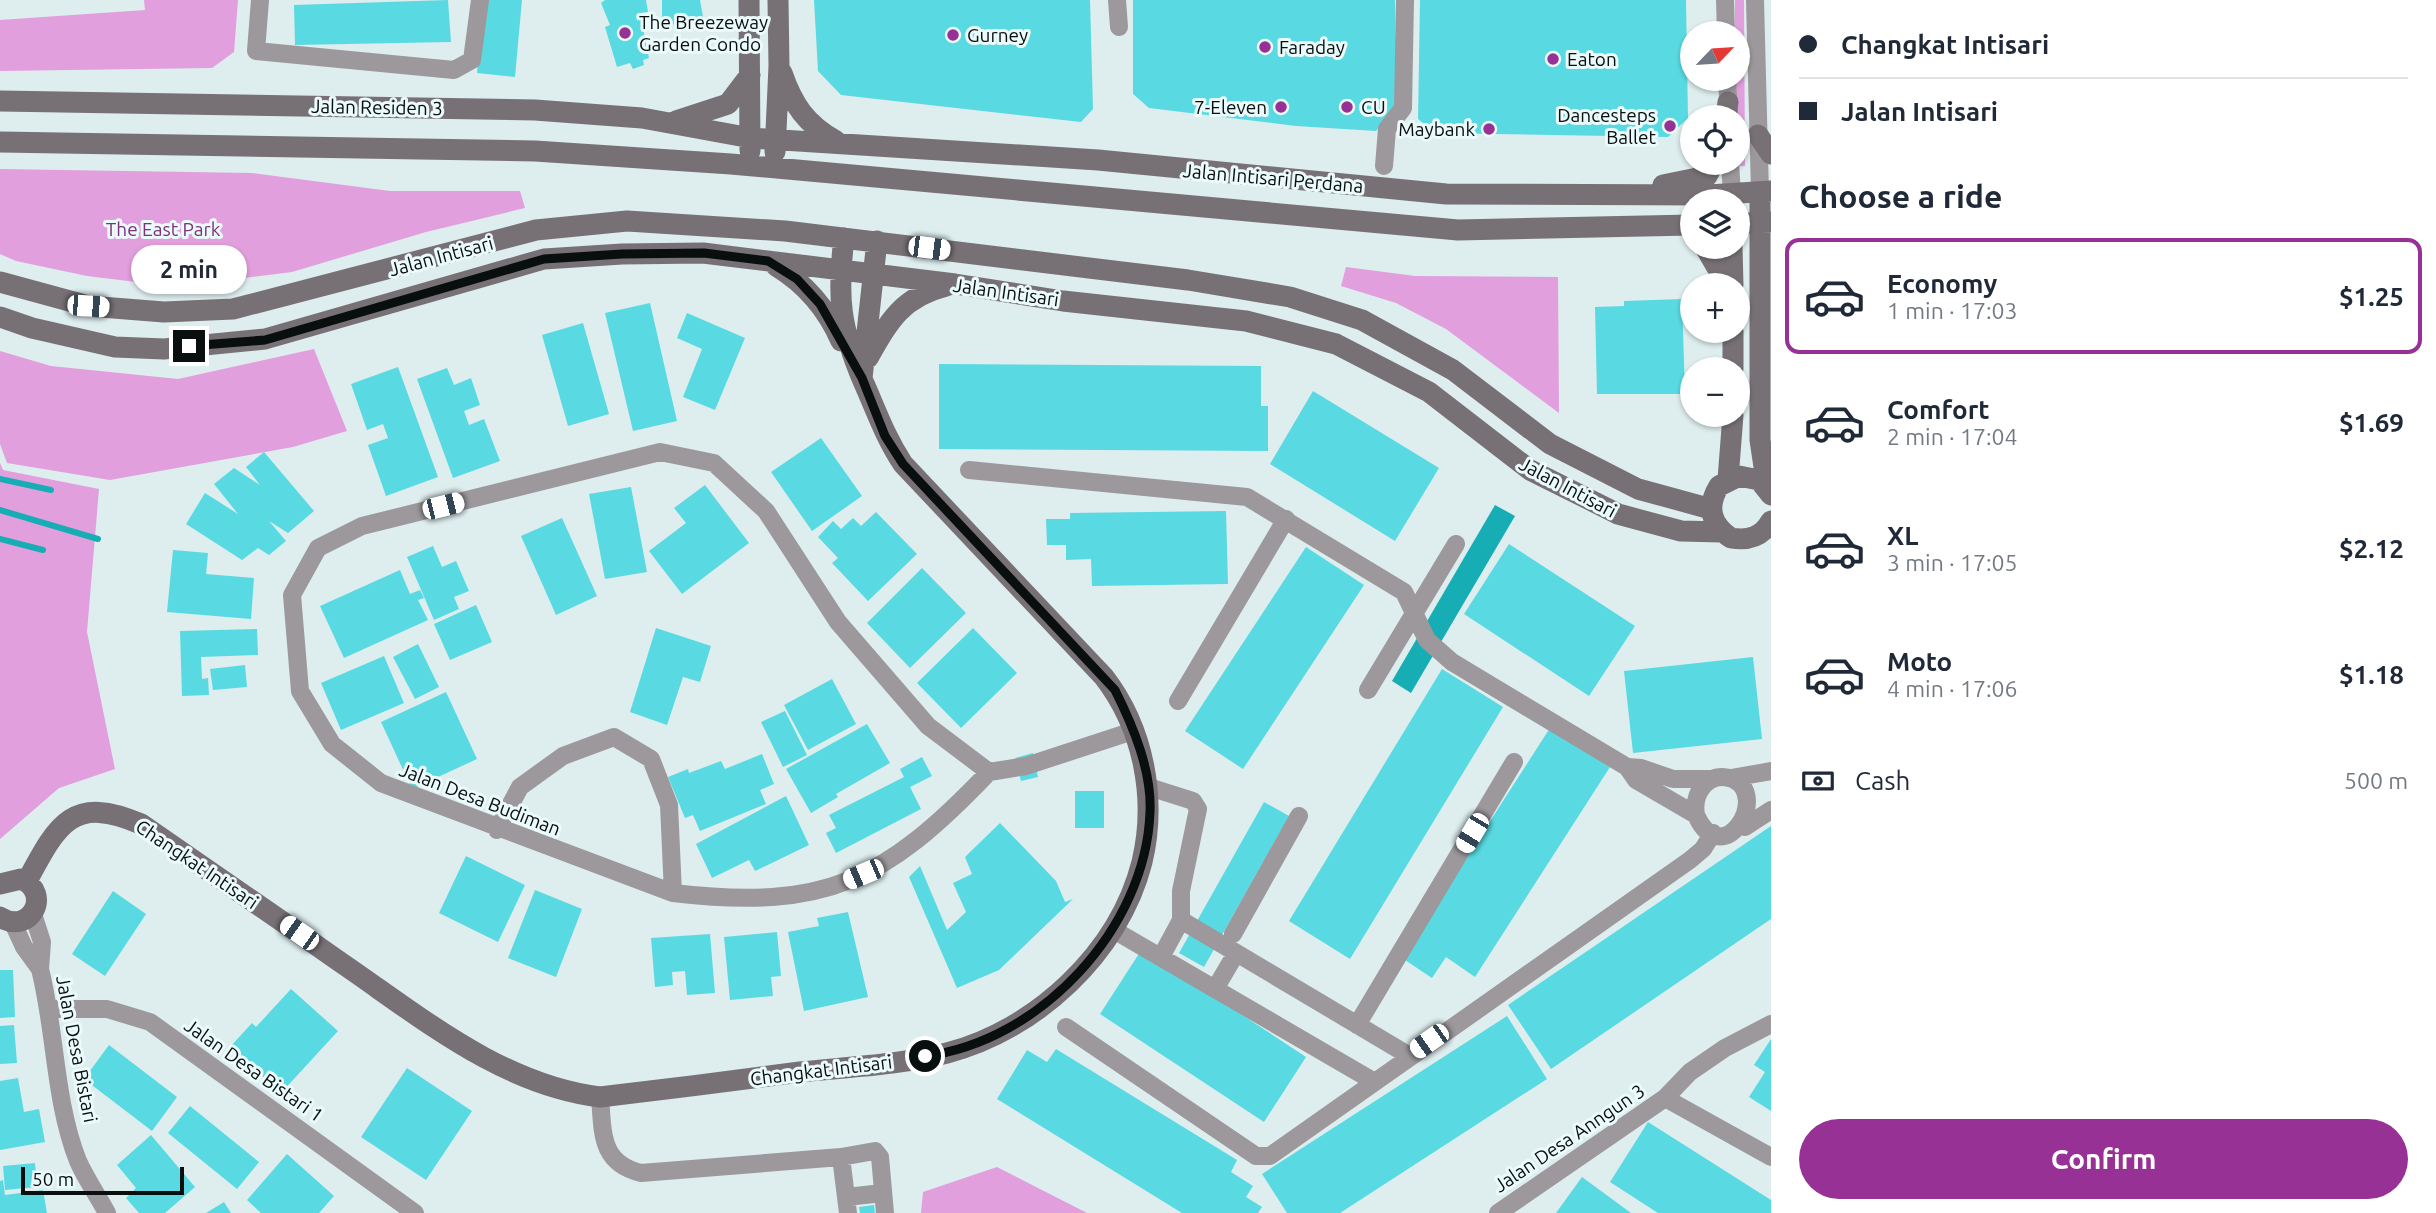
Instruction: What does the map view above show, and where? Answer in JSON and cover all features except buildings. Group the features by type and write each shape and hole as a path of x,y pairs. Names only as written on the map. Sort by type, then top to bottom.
{"street":[{"path":"260,0 256,51 454,70 472,60 480,0"},
{"path":"749,0 750,167"},
{"path":"0,142 535,151 774,168 779,66 778,0"},
{"path":"1117,0 1119,27"},
{"path":"1384,166 1387,129 1403,107 1405,0"},
{"path":"1725,0 1726,21"},
{"path":"1755,0 1758,135 1766,191 1761,289 1760,440 1769,491"},
{"path":"779,66 794,103 803,117 816,130 838,142"},
{"path":"670,122 720,109 737,96 750,75"},
{"name":"Jalan Residen 3","path":"0,101 535,110 670,122 751,138 776,138"},
{"path":"1758,135 1771,154"},
{"name":"Jalan Intisari Perdana","path":"776,138 1098,160 1446,194 1680,195"},
{"name":"Jalan Intisari Perdana","path":"774,168 1458,230 1680,225"},
{"path":"1605,193 1672,184 1708,175"},
{"name":"Jalan Intisari","path":"0,282 88,306 164,312 233,309 536,230 627,221 719,224 1188,280 1302,301 1362,320 1428,354 1550,444 1627,484 1711,509"},
{"name":"Changkat Intisari","path":"27,881 55,831 78,815 97,811 121,816 141,824 435,1027 513,1074 570,1094 600,1097 905,1059 960,1049 1032,1014 1057,995 1084,968 1112,929 1139,874 1150,813 1149,787 1133,731 1115,690 903,464 885,436 843,328 840,270 844,238"},
{"name":"Changkat Intisari","path":"861,370 877,242"},
{"name":"Jalan Intisari","path":"0,317 32,328 115,347 164,349 265,340 544,259 704,253 955,284 1063,301 1246,321 1336,344 1429,392 1530,470 1618,514 1681,531 1722,532 1743,540 1768,529"},
{"path":"1761,289 1771,259"},
{"path":"768,261 797,279 820,304 861,370 885,327 908,301 924,292 955,284"},
{"path":"1722,532 1714,522 1711,509 1713,496 1728,479 1732,427"},
{"name":"Jalan Desa Budiman","path":"660,452 714,463 766,511 838,622 928,726 989,772 942,822 882,867 825,891 748,898 673,892 497,830 381,783 332,744 300,691 292,595 318,548 362,526 660,452"},
{"path":"969,470 1247,497 1404,592 1427,640 1452,662 1627,767 1636,780 1696,815"},
{"path":"1728,479 1749,476 1769,491"},
{"path":"1178,701 1286,519"},
{"path":"1368,690 1455,544"},
{"path":"989,772 1026,766 1133,731"},
{"path":"497,830 520,787 563,756 614,737 650,759 668,805 673,892"},
{"path":"1357,1025 1514,762"},
{"path":"1627,767 1641,768 1673,779 1722,778 1771,771"},
{"path":"1743,828 1752,813 1751,795 1739,781 1722,778 1699,789 1695,798 1696,815 1699,822 1713,834 1728,835 1743,828 1771,810"},
{"path":"1149,787 1193,801 1198,809 1181,891 1181,920 1161,957"},
{"path":"1233,934 1299,816"},
{"path":"1066,1027 1256,1156 1270,1156 1408,1055 1690,860 1713,834"},
{"path":"0,884 14,878 27,881 33,886 38,900 28,919 7,920"},
{"name":"Jalan Desa Bistari","path":"33,914 42,942 40,969 50,1009 61,1099 79,1161 107,1213"},
{"name":"Jalan Desa Bistari","path":"7,920 40,969"},
{"path":"1181,920 1235,955 1408,1055"},
{"path":"1112,929 1373,1082"},
{"path":"1214,989 1235,955"},
{"name":"Jalan Desa Bistari 1","path":"50,1009 107,1009 150,1022 415,1213"},
{"name":"Jalan Desa Anngun 3","path":"1498,1213 1665,1098 1690,1072 1725,1048 1771,1024"},
{"path":"600,1097 605,1142 612,1160 632,1171 640,1173 878,1153 885,1213"},
{"path":"1665,1098 1771,1157"},
{"path":"841,1157 847,1205 883,1193"}],"green space":[{"path":"144,0 238,0 234,52 212,68 0,71 0,20 145,10"},
{"path":"1735,0 1744,0 1744,21 1735,21"},
{"path":"1735,91 1745,91 1745,105 1736,105"},
{"name":"The East Park","path":"0,169 252,173 390,191 520,191 525,208 426,232 292,272 161,285 87,276 16,261 0,254"},
{"path":"1346,267 1415,276 1558,277 1559,413 1446,329 1396,303 1341,286"},
{"path":"314,349 347,431 293,447 110,480 7,463 0,444 0,351 51,366 178,379"},
{"path":"0,463 3,470 99,489 87,632 115,769 59,788 0,839"},
{"path":"997,1167 1087,1213 921,1213 923,1192"}],"water":[{"path":"1495,505 1515,516 1411,693 1392,681"}],"waterway":[{"path":"0,479 51,490"},
{"path":"0,510 98,539"},
{"path":"0,539 43,550"}],"place":[{"name":"The Breezeway Garden Condo","path":"625,33"},
{"name":"Gurney","path":"953,35"},
{"name":"Faraday","path":"1265,47"},
{"name":"Eaton","path":"1553,59"},
{"name":"7-Eleven","path":"1281,107"},
{"name":"CU","path":"1347,107"},
{"name":"Dancesteps Ballet","path":"1670,126"},
{"name":"Maybank","path":"1489,129"}],"route":[{"path":"189,346 265,340 544,259 704,253 768,261 797,279 820,304 834,326 847,356 862,378 885,436 903,464 1115,690 1133,731 1149,787 1150,813 1139,874 1110,933 1084,968 1057,995 1032,1014 962,1048 925,1056"}]}
